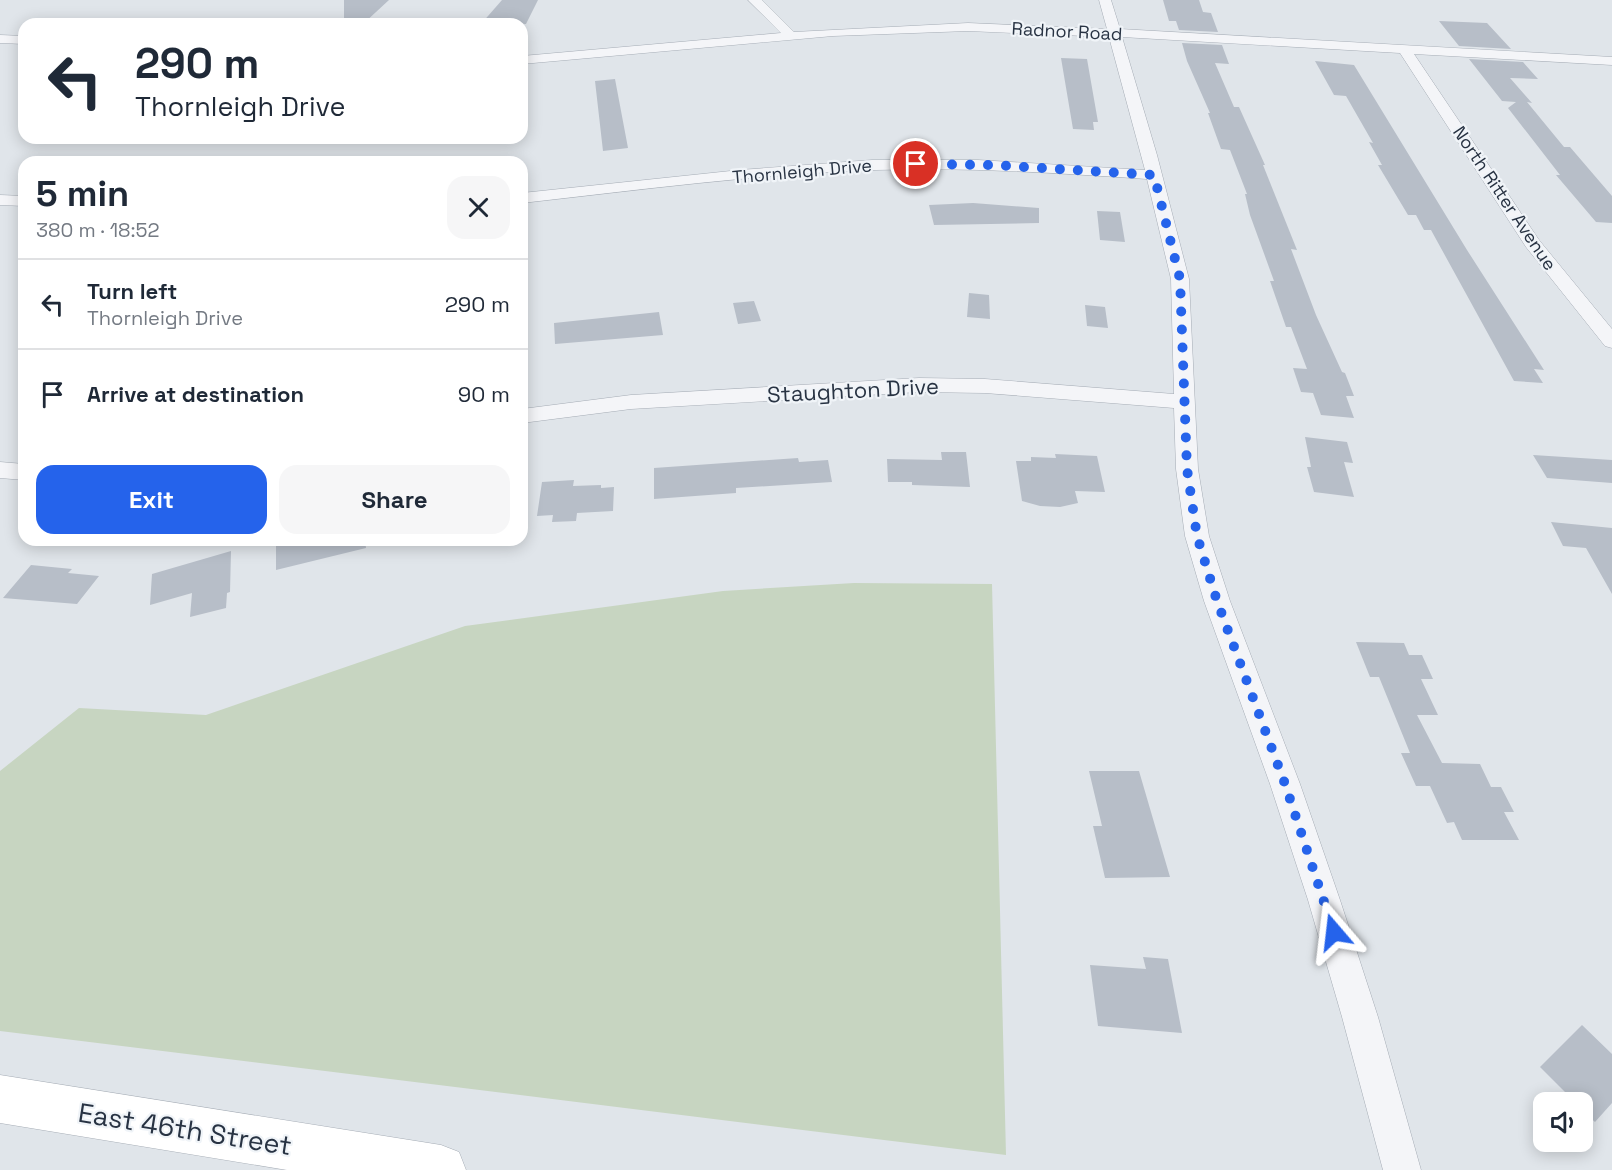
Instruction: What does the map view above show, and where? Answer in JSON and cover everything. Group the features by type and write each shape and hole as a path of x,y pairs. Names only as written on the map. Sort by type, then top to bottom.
{"main road":[{"name":"East 46th Street","path":"0,1099 441,1170"}],"street":[{"path":"754,0 767,10 791,36"},
{"path":"1105,0 1154,175 1180,279 1190,494 1197,536 1210,581 1282,774 1324,900 1402,1170"},
{"name":"Radnor Road","path":"528,59 791,36 888,29 968,27 1612,61"},
{"path":"0,39 18,40"},
{"name":"North Ritter Avenue","path":"1404,49 1532,243 1612,342"},
{"name":"Thornleigh Drive","path":"528,197 786,171 870,165 993,165 1154,175"},
{"path":"0,200 18,201"},
{"name":"Staughton Drive","path":"528,415 631,402 919,385 985,386 1185,402"},
{"path":"0,470 18,472"}],"green space":[{"path":"854,583 992,584 1006,1155 0,1031 0,771 79,708 206,715 465,626 723,591"}],"building":[{"path":"344,0 389,0 370,18 344,18"},
{"path":"502,0 538,0 528,20 528,18 486,18"},
{"path":"1163,0 1199,0 1203,12 1211,13 1218,32 1179,30 1176,21 1169,21"},
{"path":"1439,21 1487,23 1511,49 1459,46"},
{"path":"1182,43 1222,45 1229,64 1215,63 1234,107 1239,107 1265,165 1263,165 1297,250 1291,249 1316,315 1354,396 1346,396 1354,418 1321,415 1313,393 1301,392 1293,368 1307,369 1291,327 1286,327 1270,281 1274,281 1250,215 1245,194 1247,194 1230,150 1221,149 1208,113 1210,113 1187,61"},
{"path":"1061,58 1087,59 1098,122 1093,122 1094,130 1073,129"},
{"path":"1469,59 1523,62 1538,79 1510,78 1532,103 1527,102 1564,147 1570,147 1612,196 1612,223 1596,222 1556,175 1560,175 1508,108 1516,102 1502,101"},
{"path":"1315,61 1354,65 1467,250 1544,370 1534,369 1543,383 1514,381 1431,230 1424,230 1416,215 1408,215 1378,165 1382,165 1369,142 1373,143 1346,96 1334,95"},
{"path":"615,79 628,148 603,151 595,81"},
{"path":"973,203 1039,208 1039,223 934,225 929,205"},
{"path":"1097,211 1120,212 1125,242 1100,240"},
{"path":"969,293 989,295 990,319 967,317"},
{"path":"754,301 761,321 738,324 733,303"},
{"path":"1085,305 1105,307 1108,328 1087,326"},
{"path":"659,312 663,335 555,344 554,323"},
{"path":"1305,437 1347,442 1353,463 1344,462 1354,497 1314,492 1307,467 1311,467"},
{"path":"941,452 966,452 970,487 888,482 887,459 942,460"},
{"path":"1055,454 1097,456 1105,492 1075,491 1078,503 1060,507 1040,506 1022,501 1016,461 1031,461 1031,457 1056,458"},
{"path":"1533,455 1612,460 1612,483 1547,478"},
{"path":"798,458 799,462 828,460 832,482 736,488 736,493 654,499 654,468"},
{"path":"574,480 573,486 614,487 613,511 577,513 576,521 552,522 553,515 537,516 542,482"},
{"path":"1551,522 1612,528 1612,594 1586,548 1563,546"},
{"path":"276,546 366,546 366,548 276,570"},
{"path":"231,551 230,592 227,593 226,608 190,617 192,593 150,605 152,574"},
{"path":"31,565 72,569 68,573 99,576 77,604 3,598"},
{"path":"1356,642 1404,643 1409,655 1422,655 1433,679 1421,679 1438,715 1417,715 1442,763 1480,764 1491,787 1501,787 1514,812 1504,812 1519,840 1462,840 1454,822 1447,823 1430,786 1416,786 1401,753 1410,753 1379,677 1370,677"},
{"path":"1089,771 1139,771 1170,877 1105,878 1093,826 1102,826"},
{"path":"1143,957 1168,959 1182,1033 1098,1026 1090,965 1146,969"},
{"path":"1582,1025 1612,1054 1612,1103 1595,1122 1593,1120 1593,1092 1565,1092 1540,1067"}],"route":[{"path":"916,164 993,165 1154,175 1180,279 1187,469 1197,536 1210,581 1285,784 1334,932"}]}
